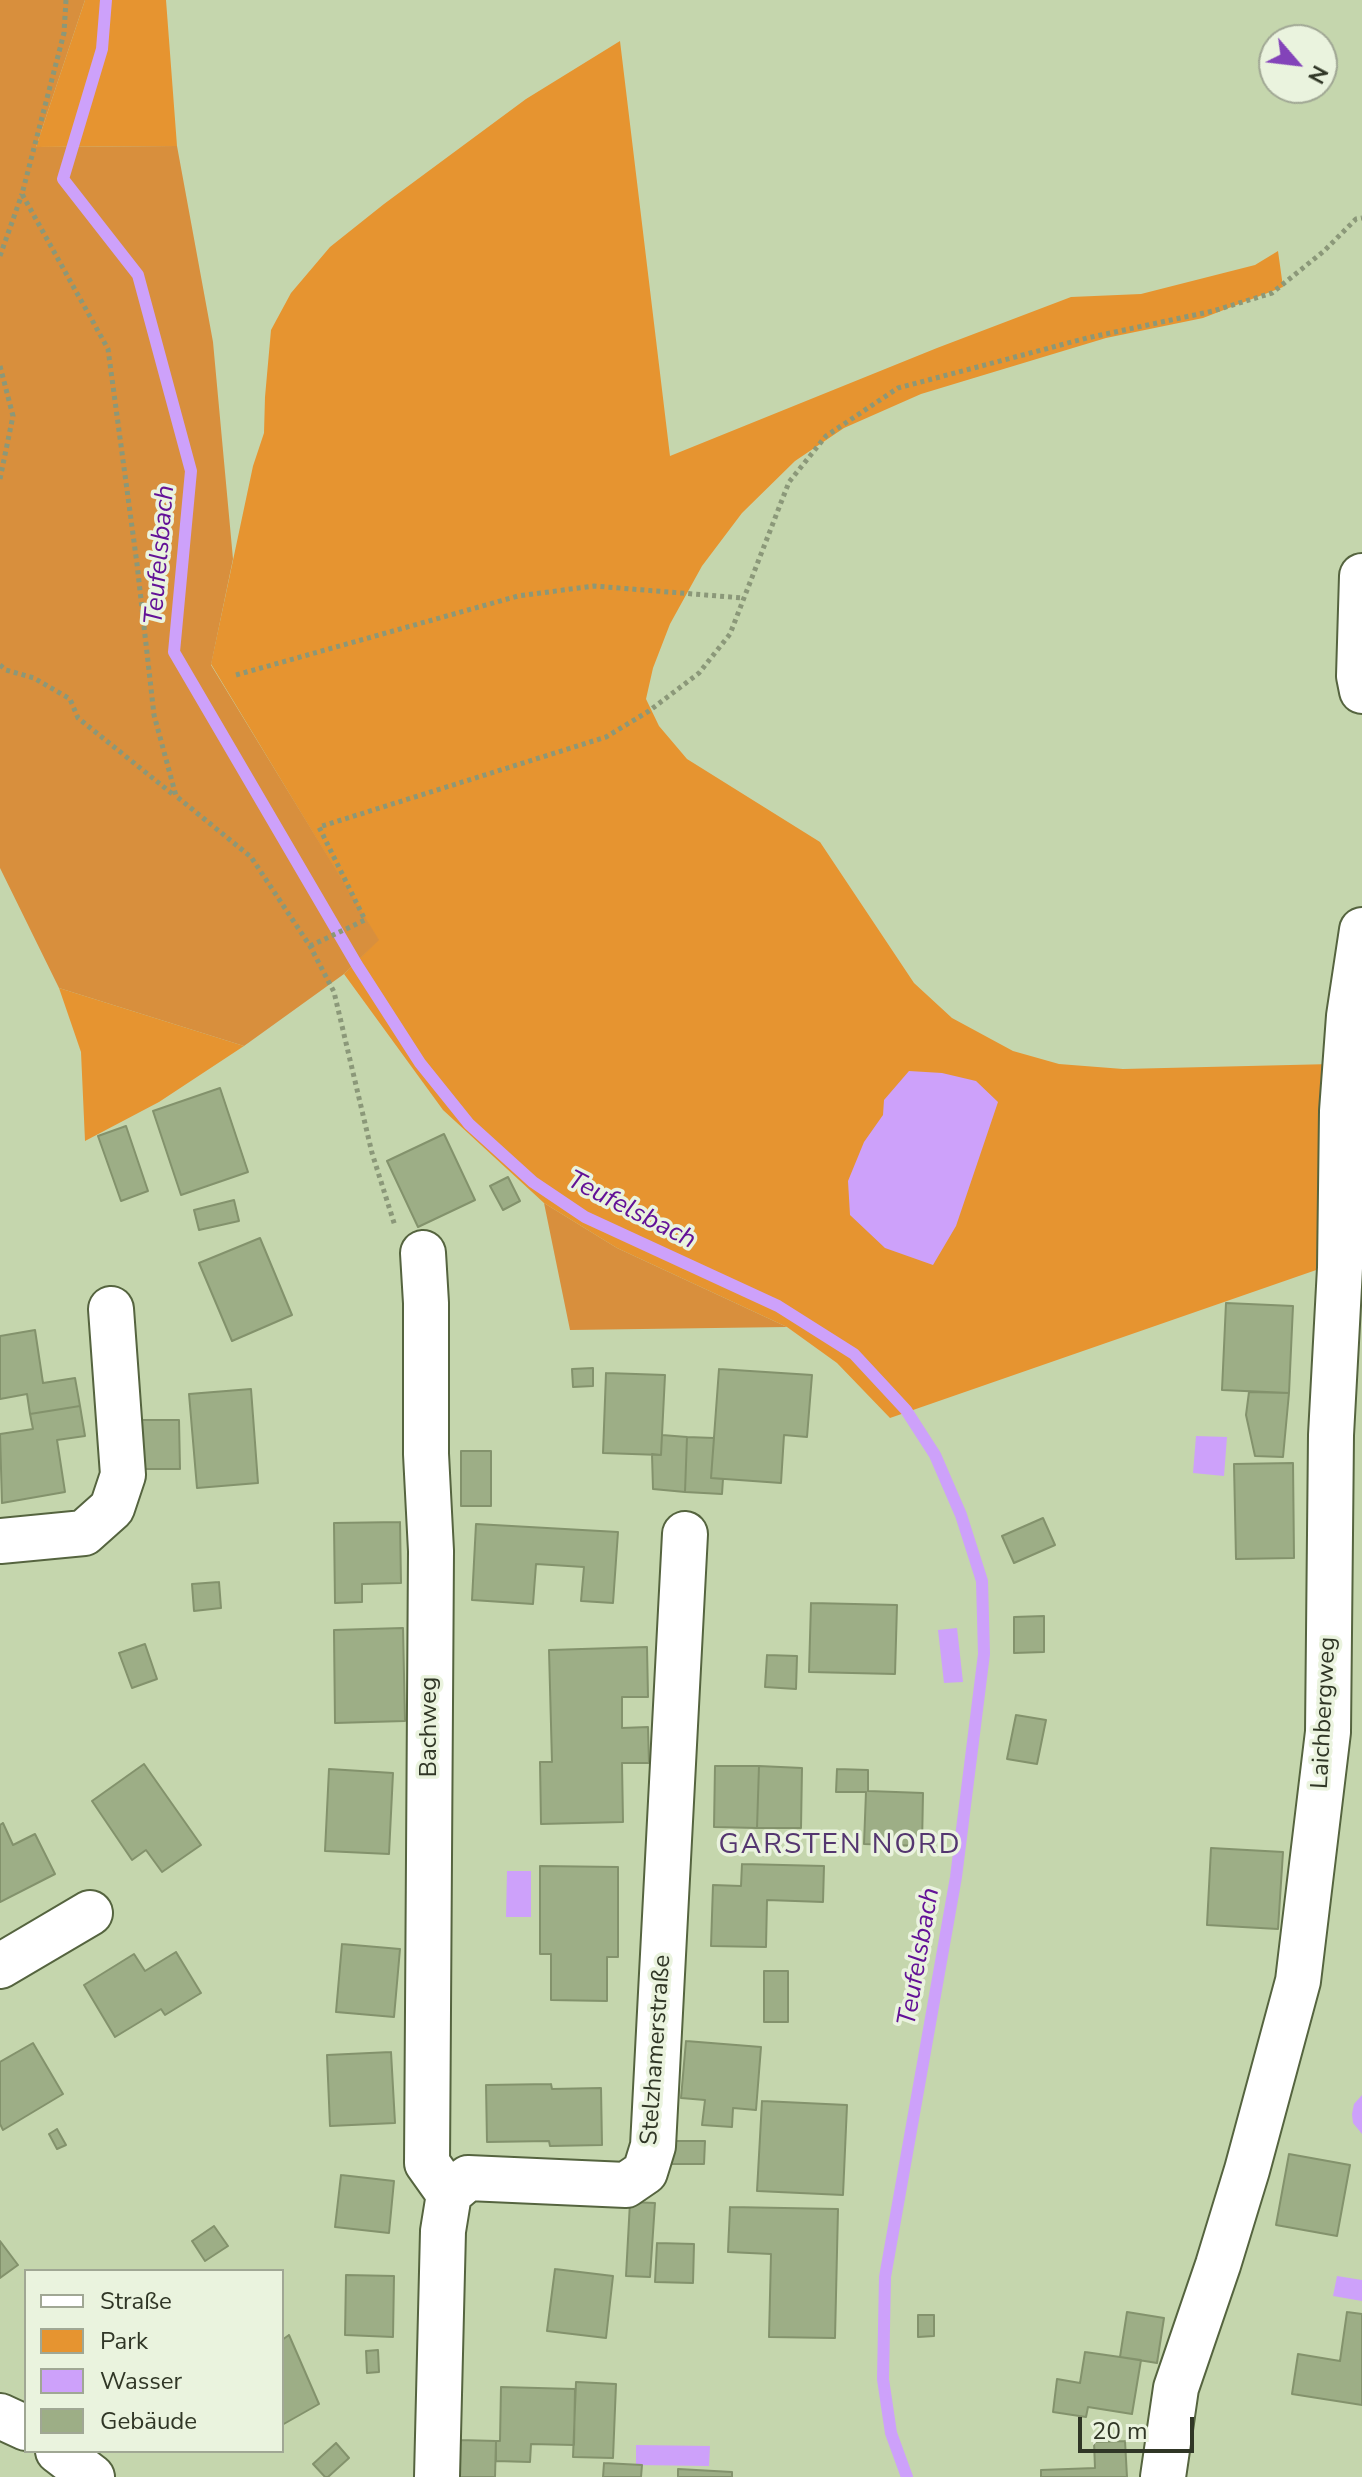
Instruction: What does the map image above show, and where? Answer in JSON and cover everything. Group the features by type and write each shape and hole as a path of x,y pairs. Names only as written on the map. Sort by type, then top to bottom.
{"street":[{"path":"1362,576 1359,676 1362,691"},
{"name":"Laichbergweg","path":"1163,2477 1176,2388 1247,2170 1298,1981 1328,1732 1331,1435 1340,1268 1342,1111 1349,1016 1362,930"},
{"name":"Bachweg","path":"423,1253 431,1551 427,2163 449,2194"},
{"path":"0,1541 84,1533 112,1508 123,1475 111,1309"},
{"name":"Stelzhamerstraße","path":"449,2194 468,2178 626,2185 645,2172 653,2146 685,1534"},
{"path":"0,1966 90,1913"},
{"path":"437,2477 443,2231 449,2194"},
{"path":"0,2416 24,2427"},
{"path":"61,2453 92,2477"}],"path":[{"path":"0,256 22,194 64,33 66,0"},
{"path":"22,194 108,349 154,715 176,796"},
{"path":"310,946 365,920 319,827 606,737 649,711 699,673 730,634 789,482 826,436 898,388 1087,338 1213,311 1272,293 1324,251 1356,219 1362,218"},
{"path":"0,366 13,416 0,479"},
{"path":"236,675 518,596 594,586 743,598"},
{"path":"0,665 6,670 34,678 70,699 78,718 251,857 310,946 334,992 372,1153 401,1246 423,1253"}],"green space":[{"path":"85,0 166,0 177,146 36,147"},
{"path":"620,41 670,456 1071,297 1141,294 1255,265 1278,251 1283,287 1203,318 1106,338 921,394 844,428 795,461 742,513 702,566 670,624 653,668 646,699 659,726 687,759 820,842 914,983 952,1018 1013,1051 1059,1064 1123,1069 1332,1064 1322,1268 890,1418 837,1363 787,1327 617,1248 544,1203 443,1110 344,974 378,940 211,664 253,466 264,433 271,330 291,293 330,247 526,99"},
{"path":"59,988 244,1046 159,1102 85,1141 81,1052"}],"shaded area":[{"path":"0,0 85,0 36,147 177,146 213,342 233,559 211,665 379,940 344,974 244,1046 59,988 0,868"},
{"path":"544,1203 617,1248 787,1327 570,1330"}],"water":[{"path":"909,1071 942,1073 976,1081 998,1102 956,1226 933,1265 885,1248 850,1215 848,1181 864,1142 883,1115 884,1100"},
{"path":"1196,1436 1227,1437 1224,1476 1193,1473"},
{"path":"957,1628 963,1682 944,1683 938,1630"},
{"path":"507,1871 531,1871 531,1917 506,1917"},
{"path":"1362,2095 1362,2134 1353,2123 1352,2114 1354,2104"},
{"path":"1337,2276 1362,2280 1362,2301 1333,2296"},
{"path":"636,2445 710,2446 709,2466 636,2465"}],"building":[{"path":"220,1088 248,1172 181,1195 153,1111"},
{"path":"126,1126 148,1191 121,1201 98,1136"},
{"path":"444,1134 475,1200 418,1227 387,1161"},
{"path":"508,1177 520,1201 503,1210 490,1186"},
{"path":"234,1200 239,1221 199,1230 194,1210"},
{"path":"260,1238 292,1315 232,1341 199,1263"},
{"path":"1226,1303 1293,1306 1289,1393 1222,1390"},
{"path":"35,1330 43,1383 75,1378 80,1406 30,1414 27,1394 0,1399 0,1336"},
{"path":"593,1368 593,1386 573,1387 572,1369"},
{"path":"719,1369 812,1375 807,1437 784,1435 781,1483 711,1478"},
{"path":"606,1373 665,1375 661,1455 603,1453"},
{"path":"251,1389 258,1483 197,1488 189,1394"},
{"path":"1249,1392 1289,1393 1283,1457 1255,1456 1246,1415"},
{"path":"80,1406 85,1436 57,1440 65,1492 2,1503 0,1434 33,1429 30,1414"},
{"path":"139,1420 179,1420 180,1469 139,1469"},
{"path":"662,1435 687,1437 685,1492 653,1489 652,1454 661,1455"},
{"path":"687,1437 714,1438 711,1478 723,1479 722,1494 685,1492"},
{"path":"461,1451 491,1451 491,1506 461,1506"},
{"path":"1293,1463 1294,1558 1236,1559 1234,1464"},
{"path":"1043,1518 1055,1545 1014,1563 1002,1536"},
{"path":"400,1522 401,1583 362,1584 362,1602 335,1603 334,1523"},
{"path":"476,1524 618,1532 613,1603 581,1601 584,1567 536,1564 533,1604 472,1600"},
{"path":"219,1582 221,1608 194,1611 192,1584"},
{"path":"811,1603 897,1605 895,1674 809,1672"},
{"path":"1044,1616 1044,1652 1014,1653 1014,1617"},
{"path":"403,1628 405,1721 335,1723 334,1630"},
{"path":"145,1644 157,1679 132,1688 119,1653"},
{"path":"647,1647 648,1697 622,1697 622,1728 648,1727 649,1763 622,1763 623,1822 541,1824 540,1762 552,1762 549,1650"},
{"path":"767,1655 797,1656 796,1689 765,1687"},
{"path":"1016,1715 1046,1720 1037,1764 1007,1759"},
{"path":"144,1764 201,1845 162,1872 146,1850 132,1860 92,1801"},
{"path":"715,1766 759,1766 757,1828 714,1827"},
{"path":"759,1766 802,1768 801,1828 757,1828"},
{"path":"329,1769 393,1773 389,1854 325,1851"},
{"path":"837,1769 868,1770 868,1791 923,1793 922,1846 864,1844 866,1792 836,1792"},
{"path":"3,1823 13,1845 35,1834 55,1874 0,1902 0,1825"},
{"path":"1211,1848 1283,1852 1278,1929 1207,1925"},
{"path":"742,1864 824,1866 823,1902 767,1900 766,1947 711,1946 713,1885 741,1886"},
{"path":"540,1866 618,1867 618,1957 607,1957 607,2001 551,2000 551,1954 540,1954"},
{"path":"342,1944 400,1949 394,2017 336,2012"},
{"path":"176,1952 201,1993 165,2015 161,2009 115,2037 84,1985 134,1954 145,1971"},
{"path":"764,1971 788,1971 788,2022 764,2022"},
{"path":"686,2041 761,2047 756,2110 733,2108 732,2127 702,2125 705,2100 681,2098"},
{"path":"33,2043 63,2094 3,2130 0,2124 0,2062"},
{"path":"391,2052 395,2123 330,2126 327,2055"},
{"path":"551,2084 552,2089 601,2088 602,2145 550,2146 549,2141 487,2142 486,2085"},
{"path":"762,2101 847,2105 843,2195 757,2191"},
{"path":"57,2129 66,2145 57,2149 49,2134"},
{"path":"668,2141 705,2141 704,2164 667,2164"},
{"path":"1289,2154 1350,2165 1337,2236 1276,2225"},
{"path":"341,2175 394,2181 389,2233 335,2227"},
{"path":"630,2202 655,2203 650,2277 626,2276"},
{"path":"730,2207 838,2209 835,2338 769,2337 771,2254 728,2252"},
{"path":"214,2226 228,2246 205,2261 192,2241"},
{"path":"0,2241 18,2265 0,2278"},
{"path":"657,2243 694,2244 693,2283 655,2282"},
{"path":"555,2269 613,2276 606,2338 547,2331"},
{"path":"346,2275 394,2276 393,2337 345,2335"},
{"path":"1127,2312 1164,2318 1157,2363 1120,2357"},
{"path":"1347,2312 1362,2314 1362,2405 1292,2394 1298,2354 1340,2361"},
{"path":"918,2315 934,2315 934,2336 918,2337"},
{"path":"289,2335 319,2404 284,2424 284,2339"},
{"path":"378,2350 379,2372 367,2373 366,2351"},
{"path":"1085,2352 1141,2360 1132,2414 1088,2407 1086,2417 1053,2412 1057,2379 1080,2383"},
{"path":"576,2382 616,2384 613,2458 573,2457"},
{"path":"501,2387 575,2389 574,2445 531,2444 530,2462 496,2461 496,2441 500,2441"},
{"path":"459,2440 496,2441 495,2477 457,2477"},
{"path":"1125,2441 1127,2477 1041,2477 1041,2470 1095,2468 1094,2442"},
{"path":"336,2443 349,2458 325,2477 313,2464"},
{"path":"604,2463 642,2465 641,2477 603,2477"},
{"path":"678,2469 732,2472 732,2477 678,2477"}],"waterway":[{"name":"Teufelsbach","path":"106,0 102,49 63,179 138,275 191,471 174,652 357,965 420,1063 469,1124 533,1182 585,1217 778,1306 854,1354 906,1410 935,1455 961,1515 982,1581 984,1654 956,1877 885,2277 883,2379 891,2433 907,2477"}],"district":[{"name":"GARSTEN NORD","path":"840,1846"}]}
